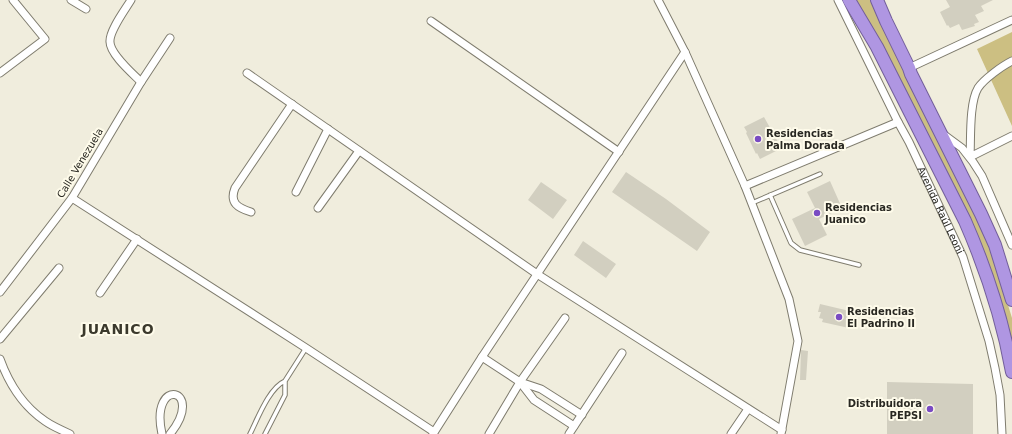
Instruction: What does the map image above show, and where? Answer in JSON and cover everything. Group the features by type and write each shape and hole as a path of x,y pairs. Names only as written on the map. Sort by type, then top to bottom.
{"highway":[{"name":"Avenida Raúl Leoni","path":"849,0 877,47 973,239 992,293 1012,372"},
{"path":"878,0 886,21 911,74 981,214 1004,243 1012,300"}],"street":[{"path":"0,73 45,39 13,0"},
{"path":"72,0 86,9"},
{"path":"131,0 114,27 110,42 115,55 141,82"},
{"path":"247,73 538,274 748,409 781,432 798,341 789,299 745,186 685,52 658,0"},
{"name":"Avenida Raúl Leoni","path":"838,0 909,142 963,257 989,341 995,368 1000,395 1002,434"},
{"path":"909,68 1012,20"},
{"path":"431,21 619,152"},
{"name":"Calle Venezuela","path":"0,292 72,198 141,82 170,38"},
{"path":"72,198 306,348 434,433 482,357 685,52"},
{"path":"970,156 972,109 976,92 981,84 1012,61"},
{"path":"251,212 236,205 233,194 235,188 292,104"},
{"path":"745,186 898,122"},
{"path":"296,192 328,129"},
{"path":"940,132 962,148 970,156 982,176 1004,243"},
{"path":"970,156 1012,136"},
{"path":"318,208 359,151"},
{"path":"100,293 137,239"},
{"path":"0,339 59,268"},
{"path":"489,434 520,382 565,318"},
{"path":"569,434 622,353"},
{"path":"482,357 520,382 541,389 582,415"},
{"path":"0,359 6,375 22,402 45,421 70,434"},
{"path":"520,382 534,400 574,426"},
{"path":"162,434 159,415 161,406 167,396 175,393 182,399 183,406 170,434"},
{"path":"732,434 748,409"}],"lane":[{"path":"752,203 820,174"},
{"path":"770,195 791,243 795,247 800,250 859,265"},
{"path":"265,434 285,395 286,381 306,348"},
{"path":"250,434 273,390 279,384 286,381"}],"shaded area":[{"path":"856,0 871,0 959,178 991,250 1012,318 1012,352 969,217 875,33"},
{"path":"1012,32 1012,126 977,49"}],"building":[{"path":"946,0 993,0 981,6 984,11 975,15 979,22 974,24 975,26 962,30 959,24 950,28 948,25 947,26 940,12 950,7"},
{"name":"Residencias Palma Dorada","path":"764,117 778,142 777,143 780,149 760,159 757,153 756,154 744,127"},
{"path":"626,172 666,199 710,232 697,251 612,192"},
{"name":"Residencias Juanico","path":"830,181 842,208 819,219 827,235 805,246 792,219 815,208 807,192"},
{"path":"541,182 567,200 553,219 528,200"},
{"path":"583,241 616,264 606,278 574,255"},
{"name":"Residencias El Padrino II","path":"820,304 858,313 856,320 854,320 853,326 849,325 849,328 822,322 823,319 819,318 821,312 818,312"},
{"path":"801,350 808,351 806,380 800,380"},
{"name":"Distribuidora PEPSI","path":"887,382 973,384 973,434 887,434"}],"place":[{"name":"Residencias Palma Dorada","path":"758,139"},
{"name":"Residencias Juanico","path":"817,213"},
{"name":"Residencias El Padrino II","path":"839,317"},
{"name":"Distribuidora PEPSI","path":"930,409"}],"district":[{"name":"JUANICO","path":"118,329"}]}
